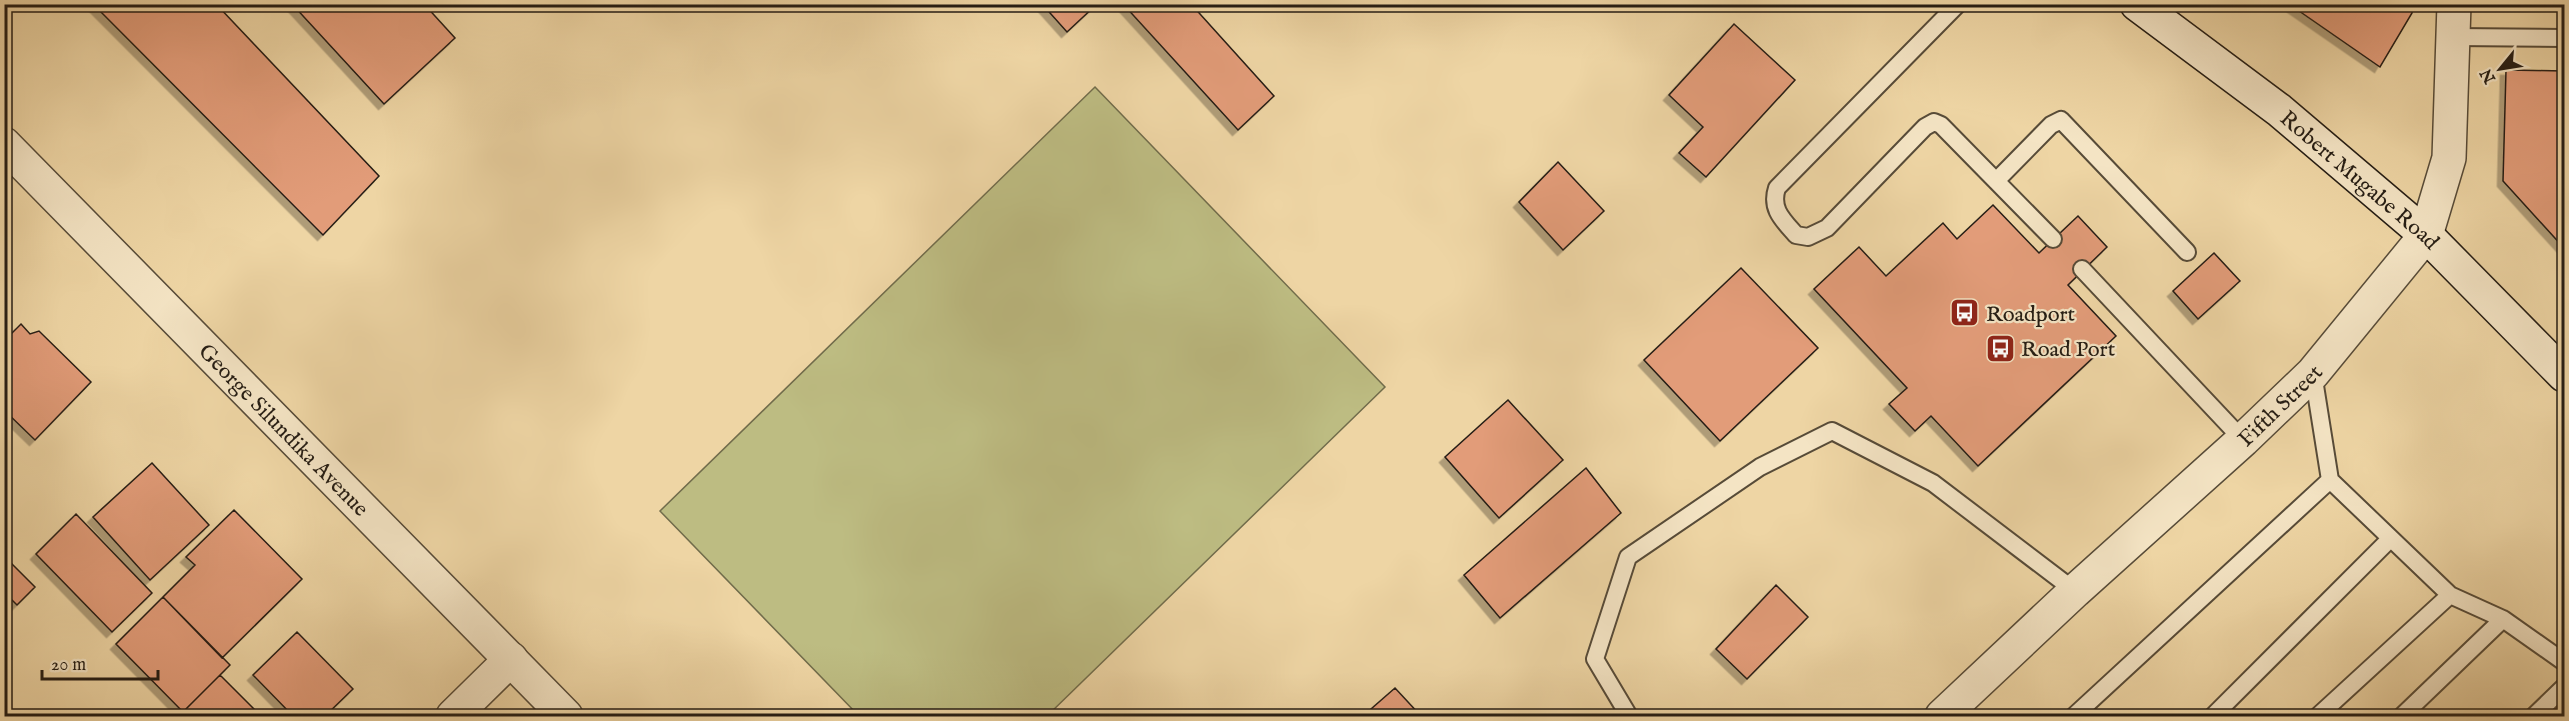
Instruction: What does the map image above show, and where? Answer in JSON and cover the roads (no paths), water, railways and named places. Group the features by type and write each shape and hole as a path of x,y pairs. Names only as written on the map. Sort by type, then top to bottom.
{"street":[{"name":"Robert Mugabe Road","path":"2137,4 2279,110 2426,235 2565,375"},
{"name":"Fifth Street","path":"1942,717 2075,591 2243,440 2313,373 2426,235 2449,158 2454,4"},
{"name":"George Silundika Avenue","path":"4,144 566,717"},
{"path":"453,717 511,659"}],"lane":[{"path":"1958,4 1777,188 1773,199 1776,211 1796,235 1808,237 1827,228 1925,127 1934,122 1941,125 2053,239"},
{"path":"2454,37 2565,38"},
{"path":"1996,181 2050,125 2061,120 2187,252"},
{"path":"2082,269 2243,440"},
{"path":"2313,373 2330,480 2450,596 2503,619 2565,662"},
{"path":"1629,717 1595,659 1629,557 1760,467 1832,431 1933,483 2075,591"},
{"path":"2074,717 2330,480"},
{"path":"2213,717 2390,539"},
{"path":"2318,717 2450,596"},
{"path":"2402,717 2503,619"},
{"path":"2534,717 2565,687"}],"place":[{"name":"Roadport","path":"1965,313"},
{"name":"Road Port","path":"2000,348"}]}
